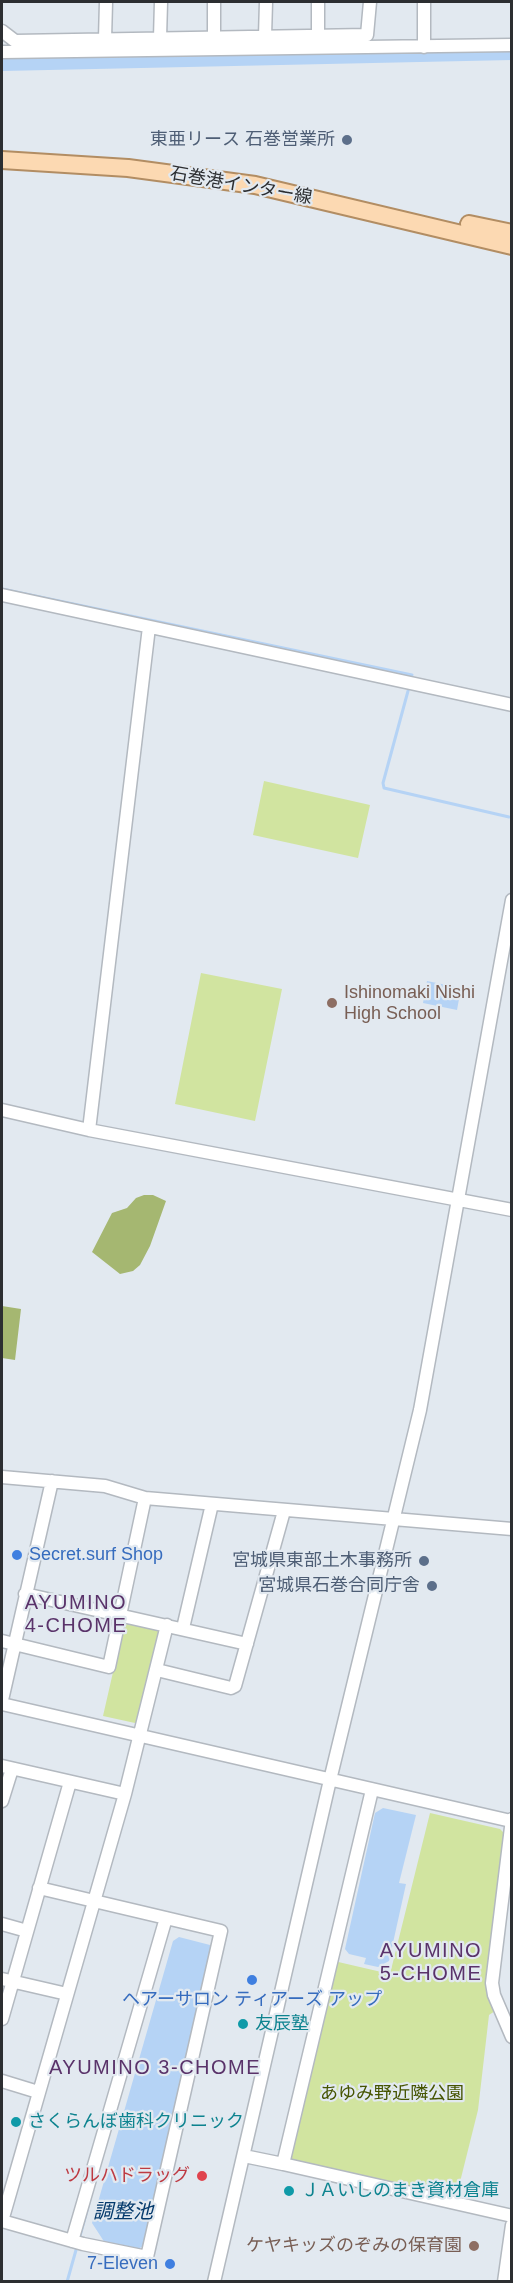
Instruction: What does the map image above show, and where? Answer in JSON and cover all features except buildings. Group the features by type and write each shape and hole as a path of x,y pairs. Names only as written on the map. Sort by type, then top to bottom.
{"main road":[{"name":"石巻港インター線","path":"2,151 127,156 254,175 512,233"},
{"name":"石巻港インター線","path":"2,160 128,168 255,185 512,246"}],"street":[{"path":"105,39 106,2"},
{"path":"160,38 161,2"},
{"path":"214,2 214,38"},
{"path":"265,36 266,2"},
{"path":"318,2 318,36"},
{"path":"2,31 15,41 367,35 370,2"},
{"path":"424,2 424,46"},
{"path":"2,52 512,45"},
{"path":"2,595 512,705"},
{"path":"89,1130 149,627"},
{"path":"214,2282 429,1366 512,900"},
{"path":"2,1110 89,1130 512,1210"},
{"path":"2,1477 105,1486 145,1498 512,1529"},
{"path":"2,1700 52,1481"},
{"path":"2,1641 109,1667 122,1616 145,1498"},
{"path":"183,1628 212,1504"},
{"path":"157,1670 231,1688 235,1686 284,1511"},
{"path":"25,1594 247,1644"},
{"path":"39,1888 94,1901 166,1918 221,1931 147,2257 72,2241 2,2221 7,2183 38,2092 67,1994 94,1901 125,1794 167,1625"},
{"path":"2,1704 511,1820 492,1983 497,2004 512,2037"},
{"path":"2,1801 7,1768 125,1794"},
{"path":"2,2019 7,1980 27,1931 70,1782"},
{"path":"283,2164 372,1790"},
{"path":"72,2241 166,1918"},
{"path":"2,1924 27,1931"},
{"path":"7,1980 67,1994"},
{"path":"2,2081 38,2092"},
{"path":"244,2156 512,2216"},
{"path":"504,2282 512,2225"}],"green space":[{"path":"264,781 370,805 358,858 253,835"},
{"path":"201,973 282,989 255,1121 175,1104"},
{"path":"153,1195 166,1201 150,1246 140,1265 133,1271 120,1274 92,1252 112,1213 127,1208 136,1198"},
{"path":"2,1306 21,1309 15,1360 2,1358"},
{"path":"130,1621 157,1627 161,1632 141,1720 135,1723 103,1716 124,1624"},
{"name":"あゆみ野近隣公園","path":"430,1813 500,1829 506,1835 485,1982 495,2011 489,2015 478,2110 456,2198 291,2163 288,2158 334,1961 390,1974"}],"water":[{"path":"427,981 461,988 457,1010 423,1003"},
{"path":"383,1808 416,1815 399,1883 406,1884 389,1961 378,1967 364,1964 366,1958 349,1954 345,1949 375,1813"},
{"name":"調整池","path":"179,1937 210,1945 211,1949 143,2246 137,2250 105,2243 92,2223 173,1941"}],"waterway":[{"path":"2,63 512,52"},
{"path":"2,589 412,675"},
{"path":"408,691 383,783 384,788 509,817"},
{"path":"80,2236 89,2203"},
{"path":"67,2282 76,2250"}],"place":[{"name":"東亜リース 石巻営業所","path":"347,140"},
{"name":"Ishinomaki Nishi High School","path":"332,1003"},
{"name":"Secret.surf Shop","path":"17,1555"},
{"name":"宮城県東部土木事務所","path":"424,1561"},
{"name":"宮城県石巻合同庁舎","path":"432,1586"},
{"name":"ヘアーサロン ティアーズ アップ","path":"252,1980"},
{"name":"友辰塾","path":"243,2024"},
{"name":"さくらんぼ歯科クリニック","path":"16,2122"},
{"name":"ツルハドラッグ","path":"202,2176"},
{"name":"ＪＡいしのまき資材倉庫","path":"289,2191"},
{"name":"ケヤキッズのぞみの保育園","path":"474,2246"},
{"name":"7-Eleven","path":"170,2264"}],"district":[{"name":"AYUMINO 4-CHOME","path":"76,1614"},
{"name":"AYUMINO 5-CHOME","path":"431,1962"},
{"name":"AYUMINO 3-CHOME","path":"155,2068"}]}
